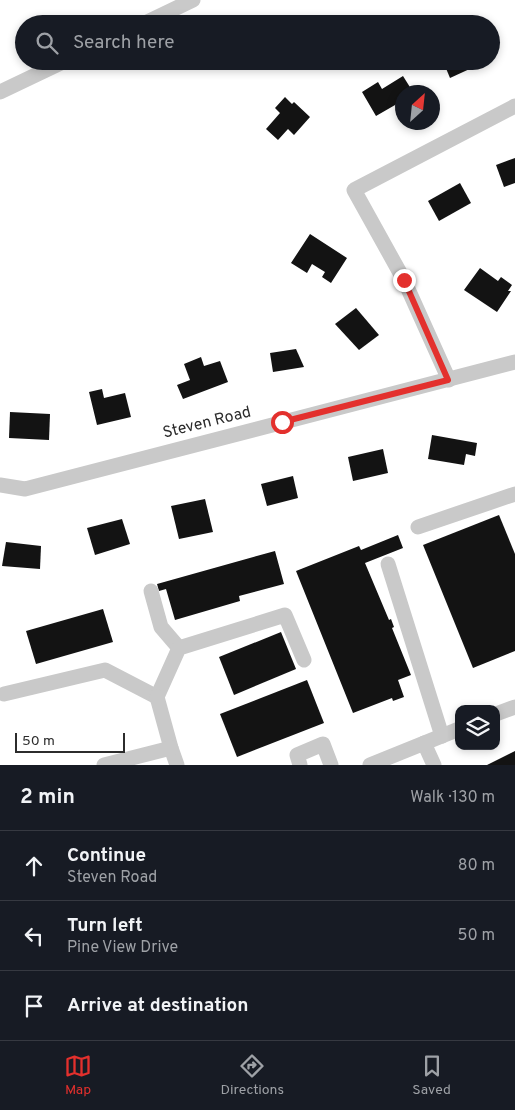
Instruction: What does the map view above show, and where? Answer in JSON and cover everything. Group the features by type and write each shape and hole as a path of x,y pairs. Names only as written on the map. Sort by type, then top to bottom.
{"street":[{"path":"162,15 193,0"},
{"path":"0,92 46,70"},
{"path":"448,380 404,280 354,190 515,106"},
{"name":"Steven Road","path":"0,485 24,489 515,362"},
{"path":"418,527 515,494"},
{"path":"388,564 442,736"},
{"path":"150,591 161,627 179,648"},
{"path":"177,765 157,697 179,648 285,616 304,660"},
{"path":"4,694 106,670 157,697"},
{"path":"500,713 515,707"},
{"path":"370,765 455,731"},
{"path":"300,765 296,755 322,744 331,765"},
{"path":"424,744 434,765"},
{"path":"104,765 171,748"}],"building":[{"path":"447,70 467,70 450,78"},
{"path":"403,76 409,85 395,85 395,105 376,116 362,92 378,82 382,89"},
{"path":"285,97 292,104 294,102 310,117 294,135 288,129 278,140 266,129 280,113 275,108"},
{"path":"515,158 515,183 504,187 496,165"},
{"path":"460,183 471,203 439,221 428,201"},
{"path":"310,234 347,258 331,283 322,277 325,272 312,264 307,273 291,263"},
{"path":"480,268 498,281 501,277 512,285 508,291 511,291 497,312 464,290"},
{"path":"356,308 379,335 359,350 335,324"},
{"path":"296,349 304,367 273,372 270,353"},
{"path":"201,357 204,366 220,361 228,382 183,399 177,385 190,380 184,364"},
{"path":"102,389 104,398 125,393 131,417 97,425 89,392"},
{"path":"10,412 50,414 49,440 9,438"},
{"path":"432,435 477,443 475,456 466,454 464,465 428,459"},
{"path":"383,449 388,473 353,481 348,457"},
{"path":"293,476 298,498 267,506 261,484"},
{"path":"205,499 213,532 179,539 171,506"},
{"path":"499,515 515,554 515,651 473,668 423,545"},
{"path":"122,519 130,544 95,555 87,528"},
{"path":"398,535 403,548 365,563 389,620 391,619 394,627 392,628 411,675 398,680 404,697 393,701 392,698 353,713 296,571 359,546 361,550"},
{"path":"6,542 41,546 40,569 2,566"},
{"path":"275,551 284,584 239,596 240,601 175,620 166,589 159,591 157,584"},
{"path":"103,609 113,642 36,664 26,631"},
{"path":"281,632 296,669 234,695 219,657"},
{"path":"307,680 324,723 237,757 220,714"},
{"path":"515,751 515,765 487,765"}],"route":[{"path":"282,422 448,380 404,280"}]}
